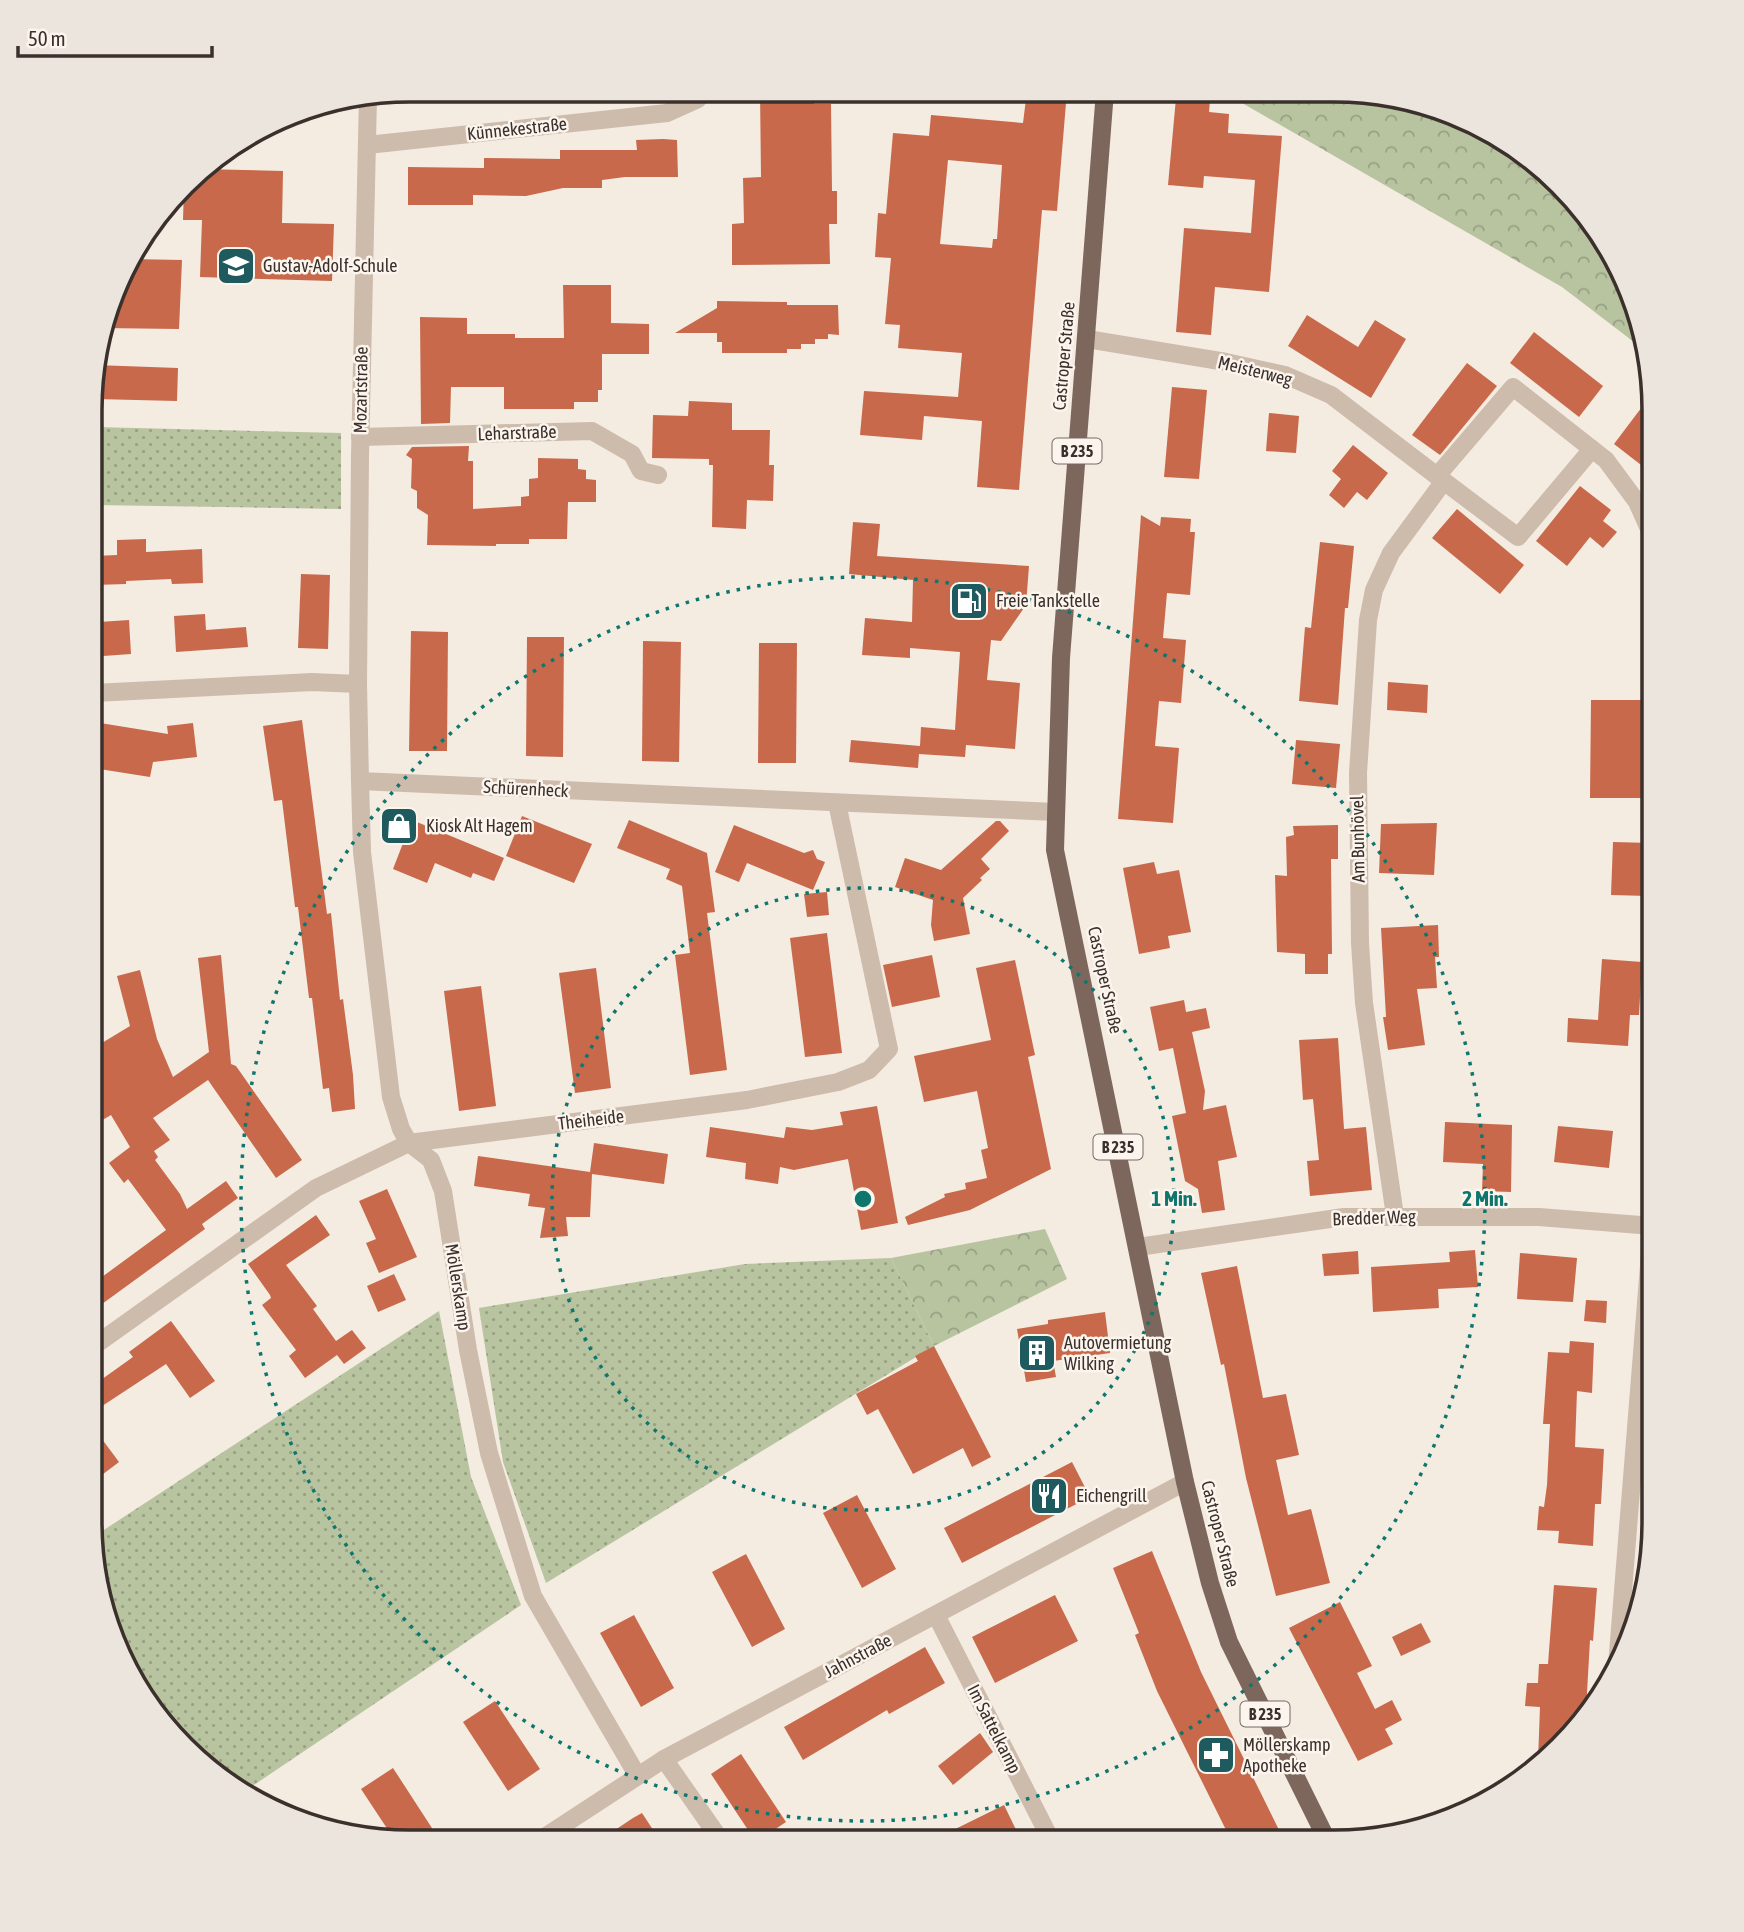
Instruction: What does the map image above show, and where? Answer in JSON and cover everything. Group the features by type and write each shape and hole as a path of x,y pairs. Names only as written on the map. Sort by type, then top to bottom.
{"main road":[{"name":"Castroper Straße","path":"1104,102 1061,658 1055,850 1185,1482 1210,1583 1229,1642 1322,1830"}],"street":[{"name":"Künnekestraße","path":"367,145 667,113 691,102"},
{"name":"Mozartstraße","path":"358,684 360,437 368,104"},
{"name":"Meisterweg","path":"1087,339 1226,362 1285,375 1331,395 1518,537 1592,449"},
{"path":"1440,479 1513,387 1606,460 1637,502 1642,513"},
{"name":"Leharstraße","path":"360,437 592,431 632,454 641,471 658,475"},
{"name":"Am Bunhövel","path":"1395,1216 1364,1003 1360,943 1357,773 1368,620 1374,590 1391,553 1440,479"},
{"path":"102,692 312,682 358,684 360,781"},
{"name":"Schürenheck","path":"360,781 1055,812"},
{"name":"Möllerskamp","path":"360,781 362,852 391,1097 401,1129 409,1143 430,1160 443,1191 468,1350 489,1452 533,1596 636,1775"},
{"name":"Theiheide","path":"102,1340 316,1188 409,1143 747,1100 838,1082 869,1070 889,1049 837,803"},
{"name":"Bredder Weg","path":"1138,1247 1344,1217 1539,1217 1642,1225"},
{"path":"1619,1640 1642,1360"},
{"name":"Jahnstraße","path":"555,1830 664,1759 1185,1482"},
{"name":"Im Sattelkamp","path":"936,1615 1046,1830"},
{"path":"664,1759 714,1830"}],"green space":[{"path":"1240,102 1354,102 1394,107 1452,125 1506,153 1538,178 1566,206 1591,238 1611,273 1635,343 1562,287"},
{"path":"102,427 341,433 341,509 102,505"},
{"path":"1045,1229 1067,1279 934,1346 891,1258"},
{"path":"891,1258 934,1346 546,1583 503,1462 479,1308 745,1264"},
{"path":"439,1311 471,1477 521,1605 252,1787 206,1754 178,1726 153,1694 133,1659 112,1602 104,1563 102,1531"}],"building":[{"path":"760,102 831,104 832,191 837,191 837,224 829,224 830,264 732,265 732,224 744,223 743,178 761,177"},
{"path":"1026,102 1066,102 1057,211 1042,210 1019,490 977,487 982,421 924,416 922,440 860,435 864,391 958,397 962,353 898,348 900,325 885,324 891,258 875,257 878,213 886,214 893,133 929,136 931,115 1023,123","holes":["948,160 1002,165 997,239 993,239 992,248 940,244"]},
{"path":"1176,102 1210,102 1209,112 1229,114 1228,133 1282,136 1269,292 1215,287 1211,335 1176,332 1184,228 1251,233 1255,180 1204,176 1203,188 1168,185"},
{"path":"636,140 677,140 678,177 625,177 602,180 602,188 563,188 526,196 473,195 473,205 408,205 408,167 484,168 484,158 560,159 560,150 637,150"},
{"path":"217,169 283,171 282,223 334,224 332,281 200,277 202,220 183,220 184,200"},
{"path":"141,259 182,260 179,329 113,328 125,292"},
{"path":"563,285 611,285 611,323 649,324 649,354 602,354 602,390 598,390 598,402 574,402 574,409 504,409 504,387 451,387 450,423 421,424 420,317 467,318 467,334 564,338"},
{"path":"717,301 838,305 839,335 828,334 828,339 815,339 815,344 801,344 801,349 787,349 787,353 722,353 722,342 717,342 717,333 675,333 717,308"},
{"path":"1307,315 1358,347 1375,320 1406,339 1371,398 1288,346"},
{"path":"1534,332 1603,386 1579,417 1510,363"},
{"path":"1467,363 1497,386 1440,455 1412,435"},
{"path":"105,365 178,368 177,401 102,399"},
{"path":"1172,387 1207,390 1199,479 1164,477"},
{"path":"689,401 732,403 732,430 770,430 769,465 774,465 773,501 747,500 746,529 712,527 713,465 709,465 709,459 652,458 653,415 688,416"},
{"path":"1642,407 1642,466 1614,444"},
{"path":"1269,413 1299,416 1296,453 1266,451"},
{"path":"1353,445 1388,473 1367,500 1357,492 1344,508 1329,495 1341,479 1332,471"},
{"path":"469,446 468,461 473,461 473,509 521,506 521,497 529,496 529,479 538,478 538,458 578,459 578,469 586,470 586,479 596,480 596,502 568,502 567,539 529,539 529,544 496,546 427,545 428,515 417,508 417,491 411,488 412,459 406,455 412,447"},
{"path":"1580,486 1611,510 1603,521 1617,532 1603,548 1590,537 1567,566 1536,541"},
{"path":"1457,509 1524,565 1500,594 1432,538"},
{"path":"1141,515 1160,526 1161,517 1191,519 1190,532 1195,532 1190,595 1167,593 1163,638 1186,640 1181,703 1159,701 1155,746 1179,748 1173,823 1118,819"},
{"path":"853,522 880,524 877,556 1029,566 1026,605 1001,641 991,640 987,680 1020,683 1015,749 966,745 965,757 919,754 918,768 849,762 851,740 920,746 921,727 955,730 960,652 910,648 910,658 862,655 865,618 912,622 913,580 849,574"},
{"path":"146,539 146,552 202,549 203,583 172,584 171,579 102,585 102,556 117,555 117,540"},
{"path":"1320,542 1354,546 1348,608 1345,608 1338,705 1299,701 1305,627 1311,628"},
{"path":"301,574 330,575 328,649 298,648"},
{"path":"205,614 206,630 246,627 248,647 176,652 174,616"},
{"path":"129,620 131,654 103,656 102,622"},
{"path":"411,631 448,632 447,751 409,751"},
{"path":"527,637 564,637 563,757 526,756"},
{"path":"643,641 681,642 679,762 642,761"},
{"path":"759,643 797,643 796,763 758,763"},
{"path":"1388,682 1428,685 1427,713 1387,710"},
{"path":"1591,700 1642,700 1642,798 1590,798"},
{"path":"302,720 327,914 331,913 340,1000 343,999 353,1075 355,1109 332,1112 329,1088 323,1089 298,907 295,907 282,800 274,801 263,726"},
{"path":"102,723 168,734 167,726 193,723 197,757 153,762 150,777 102,769"},
{"path":"1296,740 1340,744 1336,788 1292,784"},
{"path":"522,816 592,844 574,883 506,856"},
{"path":"412,820 504,858 494,881 473,873 471,878 435,863 427,883 393,869"},
{"path":"629,820 707,853 715,912 707,913 727,1070 690,1075 675,955 690,953 682,886 666,879 670,869 617,848"},
{"path":"996,821 1000,821 1009,831 981,859 990,869 963,898 970,934 934,941 931,925 933,900 895,887 905,858 941,870"},
{"path":"1437,823 1434,875 1379,873 1381,824"},
{"path":"734,825 804,853 813,850 817,859 825,862 813,890 747,863 739,882 715,872"},
{"path":"1338,825 1338,859 1331,859 1332,954 1328,954 1328,974 1305,974 1305,954 1277,952 1275,875 1287,876 1286,837 1294,835 1293,826"},
{"path":"1613,842 1642,843 1642,896 1611,895"},
{"path":"1154,862 1157,874 1179,870 1191,932 1168,936 1170,948 1139,954 1123,868"},
{"path":"827,892 829,915 807,917 804,894"},
{"path":"1438,925 1439,957 1435,957 1437,988 1417,989 1425,1045 1388,1050 1383,1017 1386,1017 1381,928"},
{"path":"827,933 842,1053 805,1057 790,938"},
{"path":"221,955 231,1064 236,1066 302,1160 276,1178 208,1080 153,1118 170,1140 154,1151 158,1157 155,1160 180,1194 187,1209 226,1181 238,1198 202,1224 205,1229 102,1304 102,1277 166,1230 128,1179 124,1183 109,1163 130,1147 111,1115 102,1120 102,1043 130,1026 117,976 140,970 157,1039 173,1077 209,1052 198,958"},
{"path":"932,955 940,997 892,1007 883,965"},
{"path":"1602,959 1642,962 1639,1015 1630,1015 1628,1046 1567,1042 1568,1018 1598,1020"},
{"path":"1015,960 1035,1055 1028,1057 1051,1169 970,1210 908,1225 905,1217 945,1197 944,1194 966,1189 965,1183 987,1178 981,1150 988,1148 977,1091 924,1102 914,1056 991,1040 976,968"},
{"path":"596,968 611,1088 575,1093 559,973"},
{"path":"481,986 496,1106 459,1111 444,991"},
{"path":"1184,1000 1186,1012 1206,1008 1210,1028 1192,1032 1205,1091 1203,1110 1226,1105 1237,1157 1218,1161 1225,1210 1202,1213 1198,1189 1185,1181 1172,1116 1186,1113 1173,1048 1159,1051 1150,1007"},
{"path":"1338,1038 1344,1129 1366,1127 1372,1190 1310,1196 1307,1161 1319,1160 1313,1099 1303,1100 1299,1040"},
{"path":"877,1106 898,1223 861,1230 848,1159 794,1170 780,1167 778,1184 745,1179 746,1163 706,1157 710,1127 784,1138 786,1127 812,1130 843,1125 840,1112"},
{"path":"1445,1122 1512,1125 1511,1192 1482,1191 1483,1164 1443,1162"},
{"path":"1558,1126 1613,1131 1609,1168 1554,1162"},
{"path":"594,1143 668,1154 664,1184 592,1174 590,1217 566,1217 568,1236 540,1238 545,1208 528,1206 530,1194 474,1186 478,1156 590,1172"},
{"path":"387,1189 417,1257 379,1273 366,1243 376,1239 359,1201"},
{"path":"316,1215 330,1235 286,1265 317,1306 313,1309 336,1341 352,1330 366,1348 344,1364 337,1355 305,1378 289,1356 296,1350 262,1305 271,1298 270,1295 248,1264"},
{"path":"1475,1250 1478,1287 1438,1289 1439,1308 1373,1312 1371,1267 1450,1262 1449,1252"},
{"path":"1358,1251 1359,1274 1324,1276 1322,1254"},
{"path":"1520,1253 1577,1258 1573,1302 1517,1299"},
{"path":"1237,1266 1263,1398 1286,1394 1299,1455 1276,1460 1288,1515 1311,1509 1330,1583 1276,1596 1246,1478 1224,1364 1221,1365 1201,1273"},
{"path":"394,1274 406,1300 378,1312 367,1286"},
{"path":"1586,1300 1607,1301 1606,1323 1584,1321"},
{"path":"1105,1312 1110,1353 1053,1361 1056,1377 1026,1382 1017,1329 1048,1324 1048,1320"},
{"path":"171,1321 215,1381 190,1398 166,1364 102,1406 102,1379 133,1357 129,1352"},
{"path":"1570,1341 1594,1343 1592,1393 1577,1391 1575,1447 1604,1449 1601,1504 1595,1504 1593,1546 1558,1543 1559,1531 1537,1530 1539,1506 1544,1507 1547,1485 1550,1424 1543,1424 1548,1352 1569,1353"},
{"path":"934,1346 991,1457 972,1467 963,1448 913,1474 878,1409 867,1415 856,1394 918,1361 915,1356"},
{"path":"102,1439 119,1462 102,1475"},
{"path":"1072,1462 1090,1497 962,1563 944,1528"},
{"path":"857,1495 896,1569 862,1588 823,1513"},
{"path":"1152,1551 1201,1672 1279,1830 1226,1830 1157,1691 1135,1635 1139,1633 1113,1568"},
{"path":"746,1554 785,1629 752,1647 712,1572"},
{"path":"1554,1585 1597,1588 1593,1641 1590,1640 1587,1700 1566,1726 1538,1754 1540,1707 1525,1706 1527,1683 1538,1683 1539,1664 1548,1664"},
{"path":"1055,1595 1078,1641 995,1683 972,1637"},
{"path":"1340,1602 1372,1666 1357,1673 1375,1709 1392,1700 1402,1720 1385,1729 1393,1744 1358,1761 1289,1628"},
{"path":"634,1615 674,1688 641,1707 600,1633"},
{"path":"1421,1623 1431,1642 1401,1656 1392,1637"},
{"path":"925,1647 945,1683 889,1714 887,1710 803,1760 784,1727"},
{"path":"495,1701 540,1769 508,1791 463,1722"},
{"path":"980,1733 993,1752 953,1785 938,1766"},
{"path":"741,1754 786,1822 774,1830 748,1830 711,1774"},
{"path":"393,1768 433,1830 388,1830 361,1789"},
{"path":"1004,1805 1016,1830 953,1830"},
{"path":"642,1813 653,1830 615,1830"}],"place":[{"name":"Gustav-Adolf-Schule","path":"236,266"},
{"name":"Freie Tankstelle","path":"969,601"},
{"name":"Kiosk Alt Hagem","path":"399,826"},
{"name":"Autovermietung Wilking","path":"1037,1353"},
{"name":"Eichengrill","path":"1049,1496"},
{"name":"Möllerskamp Apotheke","path":"1216,1755"}]}
